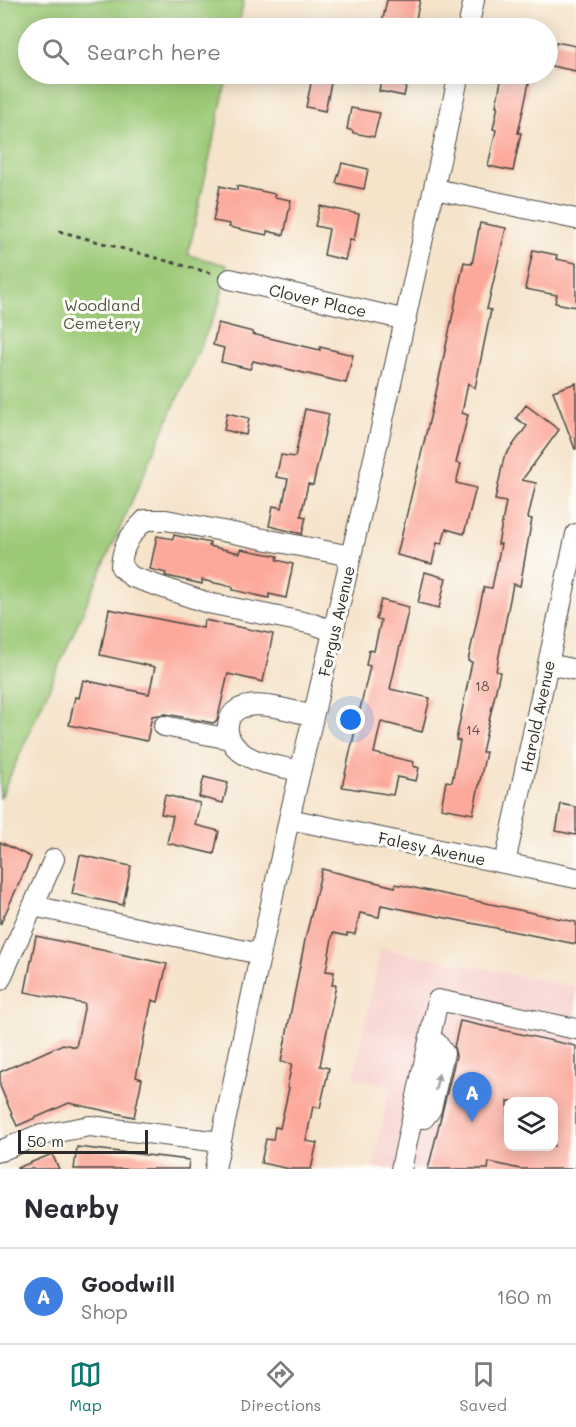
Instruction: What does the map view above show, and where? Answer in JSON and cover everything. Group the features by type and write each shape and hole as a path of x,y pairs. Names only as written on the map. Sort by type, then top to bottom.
{"street":[{"path":"470,18 474,0"},
{"name":"Fergus Avenue","path":"215,1169 288,819 406,320 457,84"},
{"path":"435,189 576,219"},
{"name":"Clover Place","path":"230,279 406,320"},
{"path":"333,631 313,624 208,603 132,577 121,567 122,551 145,520 165,520 351,556"},
{"name":"Harold Avenue","path":"505,863 576,534"},
{"path":"549,664 576,670"},
{"path":"300,771 243,755 235,749 230,739 228,725 234,712 252,704 313,716"},
{"path":"164,726 230,739"},
{"name":"Falesy Avenue","path":"288,819 576,878"},
{"path":"0,980 54,859"},
{"path":"33,906 260,954"},
{"path":"401,1169 438,1000 576,1029"},
{"path":"0,1152 36,1136 90,1126 220,1142"}],"path":[{"path":"59,231 230,279"}],"shaded area":[{"path":"381,948 576,987 576,1169 373,1169 390,1086 354,1077"}],"green space":[{"name":"Woodland Cemetery","path":"0,0 244,0 240,18 18,18 18,84 226,84 188,255 227,265 220,302 0,799"}],"building":[{"path":"387,0 420,0 416,18 383,18"},
{"path":"558,42 576,46 576,71 558,67"},
{"path":"311,84 331,84 325,111 306,107"},
{"path":"380,84 407,84 404,96 379,91"},
{"path":"500,84 529,84 518,133 521,133 513,171 488,166 496,130 493,129 498,106 496,106"},
{"path":"351,108 380,113 374,137 353,133 347,129"},
{"path":"342,163 368,169 364,189 336,183"},
{"path":"220,186 237,190 237,186 291,200 284,235 267,231 267,235 213,221"},
{"path":"320,206 359,214 354,240 350,239 345,260 324,255 329,229 315,226"},
{"path":"480,223 506,228 487,309 491,310 475,388 468,383 462,413 468,415 456,463 461,464 456,483 476,488 464,534 446,529 442,544 437,543 432,564 397,555 464,262 472,264"},
{"path":"533,250 557,255 556,259 576,263 576,307 555,303 557,295 525,289"},
{"path":"218,323 253,332 252,334 320,350 320,347 353,355 346,383 253,361 250,369 221,362 224,348 213,345"},
{"path":"576,383 576,449 575,449 553,391"},
{"path":"526,405 559,430 522,480 536,483 528,518 532,519 520,586 513,584 496,671 500,672 482,752 486,752 473,814 441,808 446,781 452,782 460,741 456,740 472,662 468,661 484,587 492,588 501,544 498,544 506,502 495,500 504,457 527,426 516,418"},
{"path":"305,409 329,414 313,485 308,484 301,516 306,517 302,534 269,526 273,506 282,508 288,479 276,477 281,455 295,457"},
{"path":"227,413 249,418 246,435 224,430"},
{"path":"174,535 240,553 241,549 278,556 277,560 293,564 286,598 269,594 269,598 202,580 202,584 165,576 166,573 150,569 157,536 173,539"},
{"path":"425,572 446,578 439,608 418,603"},
{"path":"381,600 409,607 390,689 430,698 422,732 381,722 374,753 414,762 413,766 419,768 416,781 397,777 393,795 342,787 370,666 366,665 369,650 374,651 381,620 376,619"},
{"path":"109,609 203,628 204,620 273,634 263,682 228,674 217,721 213,723 166,714 152,716 147,741 69,725 75,697 79,698 83,680 149,694 155,667 100,655"},
{"path":"204,777 228,783 223,803 199,797"},
{"path":"165,795 200,803 195,825 219,831 214,854 167,843 173,816 161,814"},
{"path":"561,804 576,807 576,835 556,831"},
{"path":"0,842 31,857 0,925"},
{"path":"80,855 131,866 123,905 72,894"},
{"path":"322,869 395,887 396,884 576,922 576,944 381,905 379,917 360,913 355,934 347,933 347,936 333,933 326,971 334,972 332,985 336,985 320,1066 329,1068 320,1108 313,1106 306,1141 317,1143 311,1169 290,1169 261,1163 266,1139 273,1140 275,1127 280,1128 289,1088 287,1087 292,1064 281,1062 305,940"},
{"path":"36,936 167,964 158,1002 152,1000 136,1077 142,1079 134,1117 69,1103 17,1126 0,1086 0,1072 63,1044 76,1047 85,1004 25,992"},
{"path":"460,1021 576,1046 576,1169 520,1169 489,1162 488,1169 428,1169 456,1056 454,1047"},
{"path":"77,1147 189,1160 188,1169 74,1169"},
{"path":"52,1154 59,1169 17,1169 17,1168"}],"place":[{"name":"Goodwill","path":"472,1122"}]}
